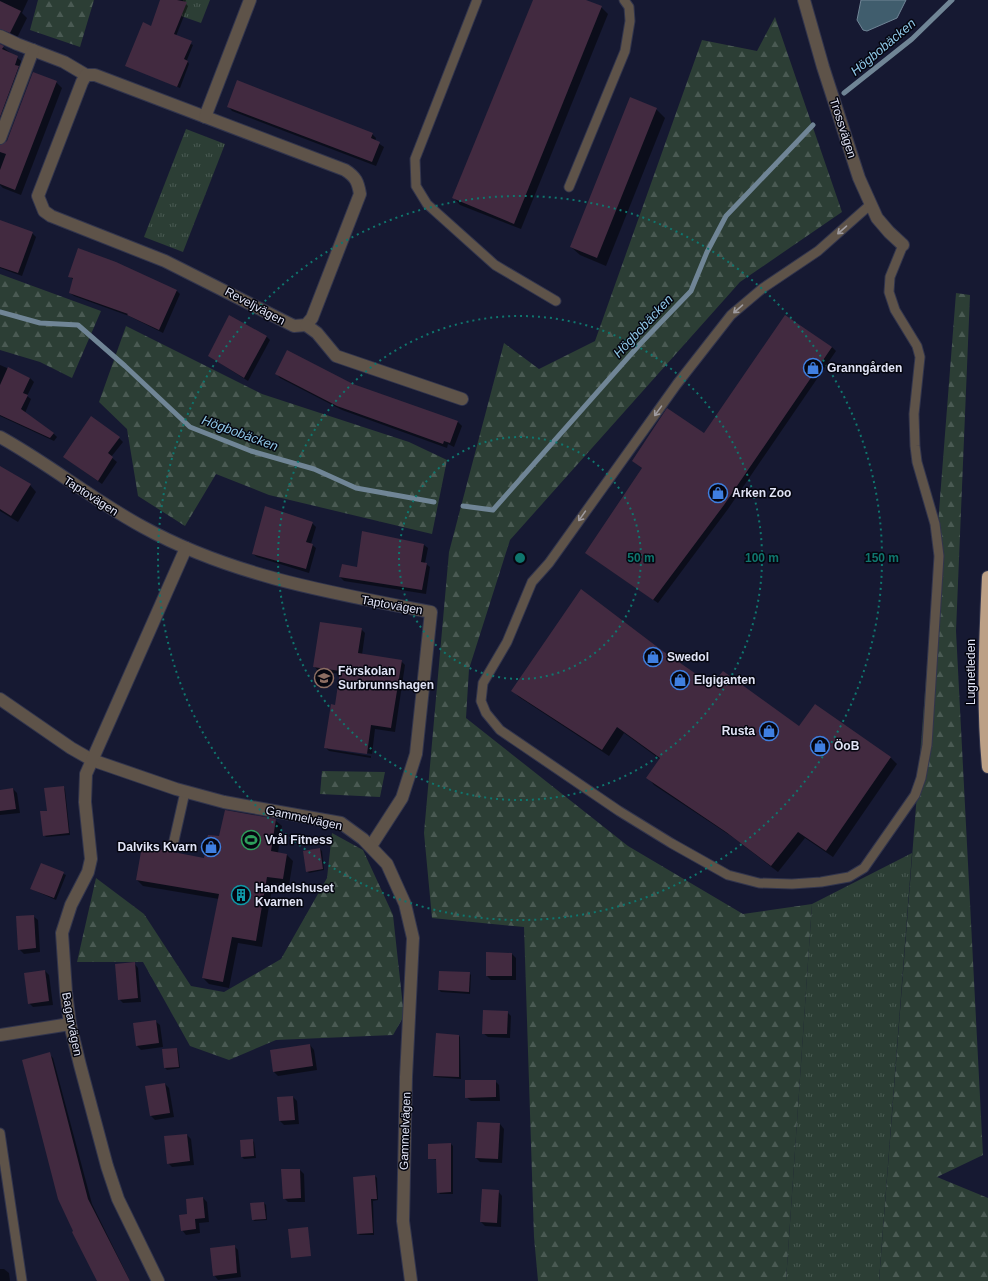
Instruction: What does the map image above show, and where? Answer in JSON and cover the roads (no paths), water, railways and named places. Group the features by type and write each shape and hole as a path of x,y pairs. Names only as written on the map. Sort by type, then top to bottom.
{"highway":[{"name":"Lugnetleden","path":"988,577 985,629 985,714 988,767"}],"street":[{"path":"205,117 250,0"},
{"name":"Trossvägen","path":"804,0 823,67 859,178 878,218 889,232 903,245"},
{"path":"0,36 64,62 86,75 95,75 346,170 356,179 360,194 312,318 306,325 317,333 336,356 462,399"},
{"path":"0,138 33,50"},
{"name":"Reveljvägen","path":"86,75 38,196 44,211 51,216 165,261 294,326 306,325"},
{"name":"Taptovägen","path":"0,436 104,505 186,548 282,582 324,592 431,612 416,754 402,798 371,846"},
{"path":"92,760 186,548"},
{"name":"Gammelvägen","path":"0,699 71,748 92,760 185,792 224,802 341,823 350,828 371,846 390,868 405,904 413,938 406,1077 403,1213 405,1243 411,1281"},
{"name":"Bagarvägen","path":"92,760 86,774 85,784 91,860 88,872 71,905 62,932 63,962 70,1024 107,1166 118,1199 158,1281"},
{"path":"0,1035 70,1024"}],"lane":[{"path":"477,0 415,159 416,186 428,204 495,265 556,301"},
{"path":"569,187 625,51 630,21 629,7 624,0"},
{"path":"871,204 818,251 763,288 732,315 677,384 549,563 532,582 507,642 483,683 480,701 486,713 500,730 570,780 671,843 728,875 759,883 821,882 849,877 864,868 915,795 921,778 927,745 928,708 939,556 934,524 917,462 914,414 920,357 917,346 895,310 889,292 890,276 903,245"},
{"path":"173,845 185,792"},
{"path":"0,1133 22,1281"}],"water":[{"path":"861,0 906,0 897,18 867,31 863,30 857,20"}],"waterway":[{"name":"Högbobäcken","path":"844,93 912,39 952,0"},
{"name":"Högbobäcken","path":"463,506 493,510 640,344 691,291 707,252 726,216 813,125"},
{"name":"Högbobäcken","path":"0,312 40,323 78,325 125,366 190,427 251,451 314,469 356,488 434,502"}],"place":[{"name":"Granngården","path":"813,368"},
{"name":"Arken Zoo","path":"718,493"},
{"name":"Swedol","path":"653,657"},
{"name":"Förskolan Surbrunnshagen","path":"324,678"},
{"name":"Elgiganten","path":"680,680"},
{"name":"Rusta","path":"769,731"},
{"name":"ÖoB","path":"820,746"},
{"name":"Vrål Fitness","path":"251,840"},
{"name":"Dalviks Kvarn","path":"211,847"},
{"name":"Handelshuset Kvarnen","path":"241,895"}]}
